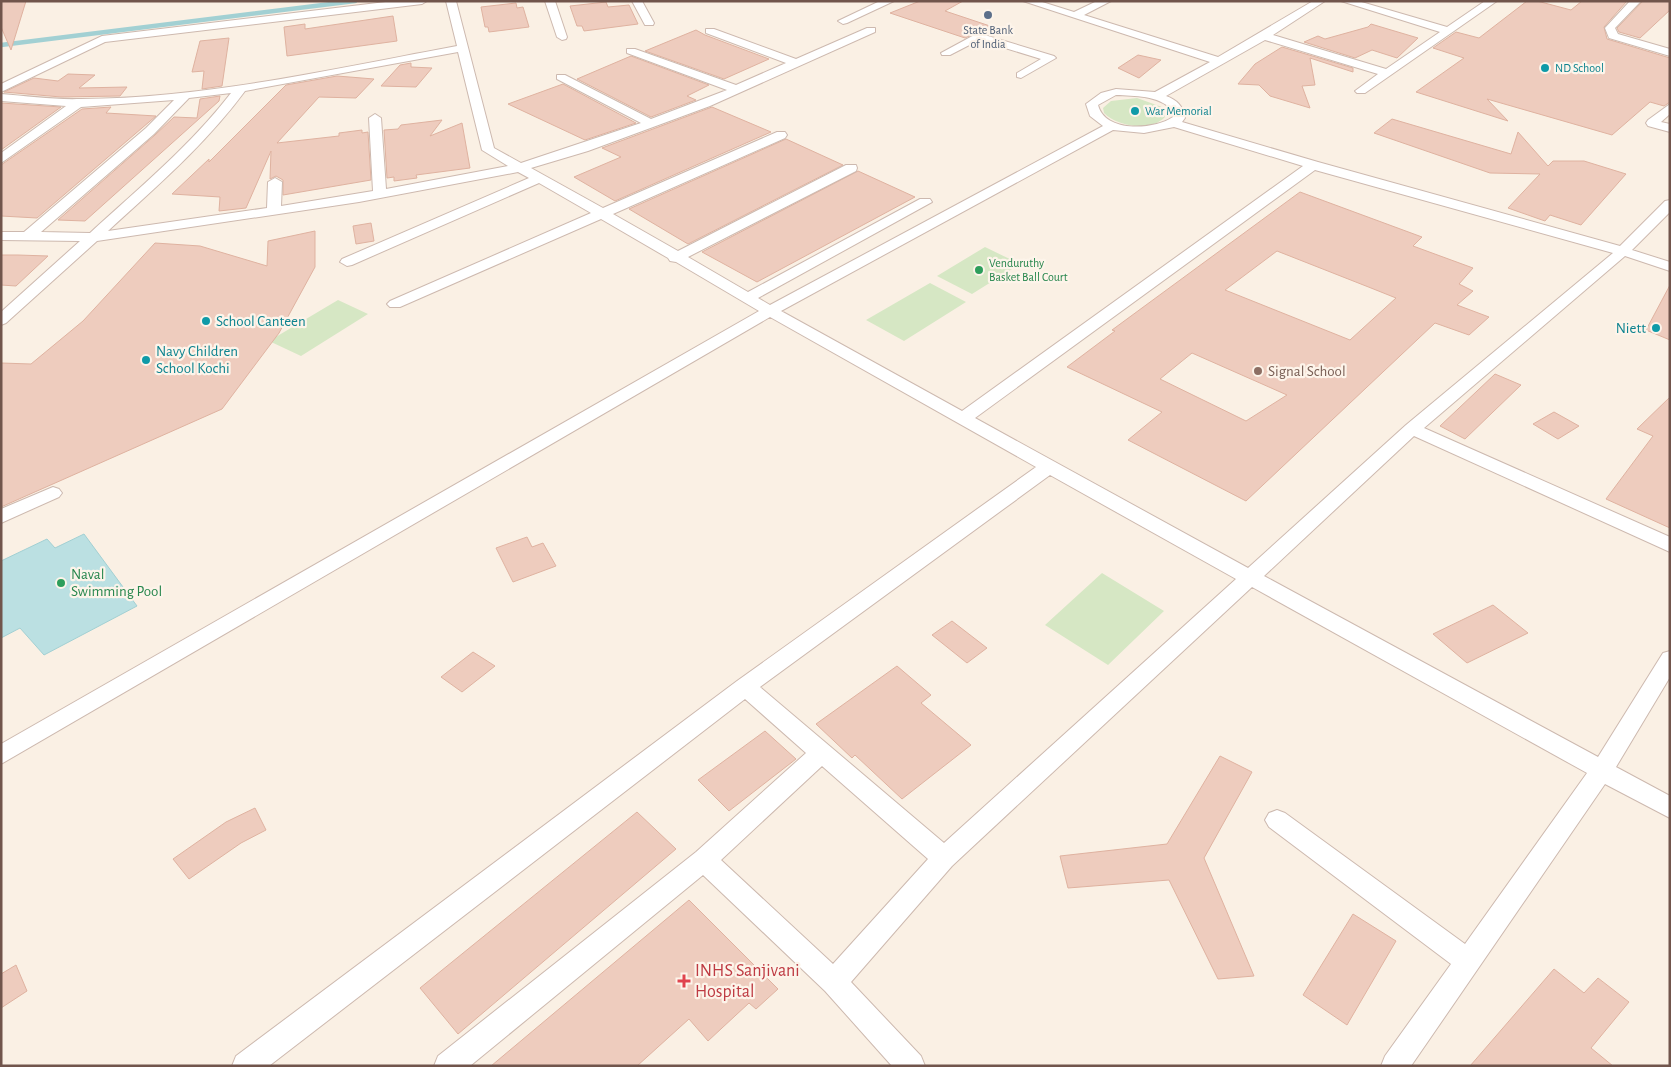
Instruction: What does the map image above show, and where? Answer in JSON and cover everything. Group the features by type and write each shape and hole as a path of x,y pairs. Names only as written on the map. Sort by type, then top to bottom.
{"street":[{"path":"1,89 102,39 422,1"},
{"path":"451,1 488,150 770,312 1249,578 1670,808"},
{"path":"550,1 562,37"},
{"path":"637,1 649,23"},
{"path":"843,21 889,1"},
{"path":"1028,1 1218,61"},
{"path":"1075,16 1106,1"},
{"path":"1157,96 1264,36 1320,1"},
{"path":"1346,1 1449,31"},
{"path":"1361,90 1492,1"},
{"path":"1636,1 1610,28 1613,36 1670,53"},
{"path":"1,236 96,237 380,194 519,168 650,124 872,30"},
{"path":"710,31 796,63"},
{"path":"946,53 978,36 1050,58 1020,75"},
{"path":"1264,36 1387,73"},
{"path":"1,97 78,103 184,97 240,89 463,48"},
{"path":"631,51 736,89"},
{"path":"561,78 650,124"},
{"path":"5,313 96,237 212,126 240,89"},
{"path":"1116,92 1144,93 1157,96 1175,106 1179,112 1179,118 1174,123 1165,127 1140,130 1112,125 1102,121 1092,110 1092,104 1097,99 1116,92"},
{"path":"27,237 150,131 184,97"},
{"path":"1,159 78,103"},
{"path":"1670,108 1652,123 1670,128"},
{"path":"374,118 380,194"},
{"path":"1174,123 1313,165 1623,251 1670,267"},
{"path":"1,755 770,312 1112,125"},
{"path":"395,304 604,215 781,135"},
{"path":"963,419 1313,165"},
{"path":"675,258 851,168"},
{"path":"347,262 538,179"},
{"path":"274,210 275,182"},
{"path":"747,298 925,202"},
{"path":"834,982 944,858 1412,429 1623,251 1670,204"},
{"path":"1412,429 1670,545"},
{"path":"246,1066 745,688 1049,467"},
{"path":"1,516 53,493"},
{"path":"1395,1066 1602,770 1670,659"},
{"path":"745,688 944,858"},
{"path":"448,1066 704,860 821,753"},
{"path":"1277,820 1468,961"},
{"path":"704,860 834,982 911,1066"}],"green space":[{"path":"1137,98 1162,107 1165,117 1152,125 1134,126 1117,122 1104,113 1103,108 1111,101"},
{"name":"Venduruthy Basket Ball Court","path":"985,247 1020,264 972,294 937,276"},
{"path":"930,283 966,302 904,341 866,320"},
{"path":"338,300 368,314 301,356 269,341"},
{"path":"1102,573 1164,611 1108,665 1045,625"}],"water":[{"name":"Naval Swimming Pool","path":"84,534 137,606 44,655 20,628 1,638 1,561 47,539 55,548"}],"building":[{"path":"1,1 26,1 11,50 1,27"},
{"path":"920,1 963,1 945,11 990,26 965,38 890,13"},
{"path":"1527,1 1537,1 1571,10 1582,1 1627,1 1604,27 1607,39 1670,58 1670,102 1664,106 1650,102 1612,135 1487,99 1508,121 1416,92 1464,58 1433,48 1456,32 1479,38"},
{"path":"1643,1 1670,1 1670,10 1640,38 1619,32 1617,28"},
{"path":"606,2 608,7 629,5 638,24 584,31 582,26 577,26 570,6"},
{"path":"516,3 517,8 523,7 529,27 489,32 488,27 485,27 481,7"},
{"path":"393,16 397,41 287,56 284,27 305,24 305,29"},
{"path":"1371,24 1418,38 1397,58 1372,50 1355,58 1304,42 1318,36 1325,39 1368,27"},
{"path":"696,30 769,59 724,79 645,51"},
{"path":"229,38 222,86 202,89 204,71 192,72 200,41"},
{"path":"1282,47 1353,68 1353,72 1310,58 1315,85 1302,86 1310,108 1270,96 1259,85 1238,84 1255,64"},
{"path":"1138,55 1161,60 1139,78 1118,68"},
{"path":"631,56 709,85 687,96 696,100 651,117 577,79"},
{"path":"411,63 411,67 432,68 416,87 381,86 400,65"},
{"path":"68,74 95,75 79,88 127,87 120,96 61,97 4,92 34,78 58,81"},
{"path":"337,76 374,79 356,98 319,97 277,143 339,136 339,133 362,130 362,133 368,132 371,180 283,195 283,180 276,176 270,179 271,151 246,208 219,211 220,197 172,194 209,159 209,162 286,85"},
{"path":"563,84 636,123 585,140 508,104"},
{"path":"220,96 219,101 85,221 58,220 174,117 197,118 200,99"},
{"path":"1,103 61,107 1,150"},
{"path":"111,107 106,113 156,116 37,218 1,216 1,165 82,109"},
{"path":"712,107 771,132 615,201 574,177 621,157 602,148"},
{"path":"1392,119 1511,154 1518,132 1548,166 1553,161 1584,161 1626,174 1581,225 1550,215 1545,221 1508,208 1540,174 1490,173 1374,133"},
{"path":"442,120 430,136 462,123 470,168 416,175 417,178 394,181 394,177 387,178 384,130 398,129 401,125"},
{"path":"786,139 843,165 688,244 629,209"},
{"path":"858,171 915,197 757,282 702,252"},
{"path":"1300,192 1422,237 1413,246 1473,268 1459,284 1473,291 1457,305 1489,317 1469,335 1435,323 1246,501 1128,440 1162,412 1067,367 1115,331 1112,330","holes":["1277,251 1371,288 1396,298 1350,340 1225,290","1192,353 1287,395 1246,421 1160,379"]},
{"path":"371,223 374,241 356,244 353,226"},
{"name":"Navy Children School Kochi","path":"315,231 315,267 279,333 222,409 1,507 1,363 31,364 83,321 155,243 200,246 267,266 268,241"},
{"path":"1,255 48,256 16,286 1,285"},
{"name":"Niett","path":"1670,285 1670,340 1646,330"},
{"path":"1495,374 1521,385 1465,439 1440,426"},
{"path":"1670,397 1670,528 1606,499 1653,436 1637,429"},
{"path":"1554,412 1579,426 1558,439 1533,424"},
{"path":"527,537 532,547 543,543 556,566 513,582 496,548"},
{"path":"1493,605 1528,633 1467,663 1433,634"},
{"path":"952,621 987,648 967,663 932,635"},
{"path":"473,652 495,666 462,692 441,677"},
{"path":"897,666 931,695 921,703 971,745 902,799 855,755 852,758 816,724"},
{"path":"765,731 796,759 729,811 698,780"},
{"path":"1220,756 1252,772 1204,858 1254,976 1218,979 1169,880 1068,888 1060,856 1167,844"},
{"path":"255,808 266,830 241,843 189,879 173,859 226,822"},
{"path":"637,812 676,849 458,1034 420,988"},
{"name":"INHS Sanjivani Hospital","path":"689,900 778,989 756,1009 749,1003 708,1041 689,1019 637,1066 491,1066"},
{"path":"1353,914 1396,941 1347,1025 1303,995"},
{"path":"16,965 27,991 1,1008 1,974"},
{"path":"1554,969 1584,993 1598,978 1629,1002 1591,1048 1613,1066 1470,1066"}],"waterway":[{"path":"1,45 355,1"}],"place":[{"name":"State Bank of India","path":"988,15"},
{"name":"ND School","path":"1545,68"},
{"name":"War Memorial","path":"1135,111"},
{"name":"Venduruthy Basket Ball Court","path":"979,270"},
{"name":"School Canteen","path":"206,321"},
{"name":"Niett","path":"1656,328"},
{"name":"Navy Children School Kochi","path":"146,360"},
{"name":"Signal School","path":"1258,371"},
{"name":"Naval Swimming Pool","path":"61,583"},
{"name":"INHS Sanjivani Hospital","path":"684,981"}]}
